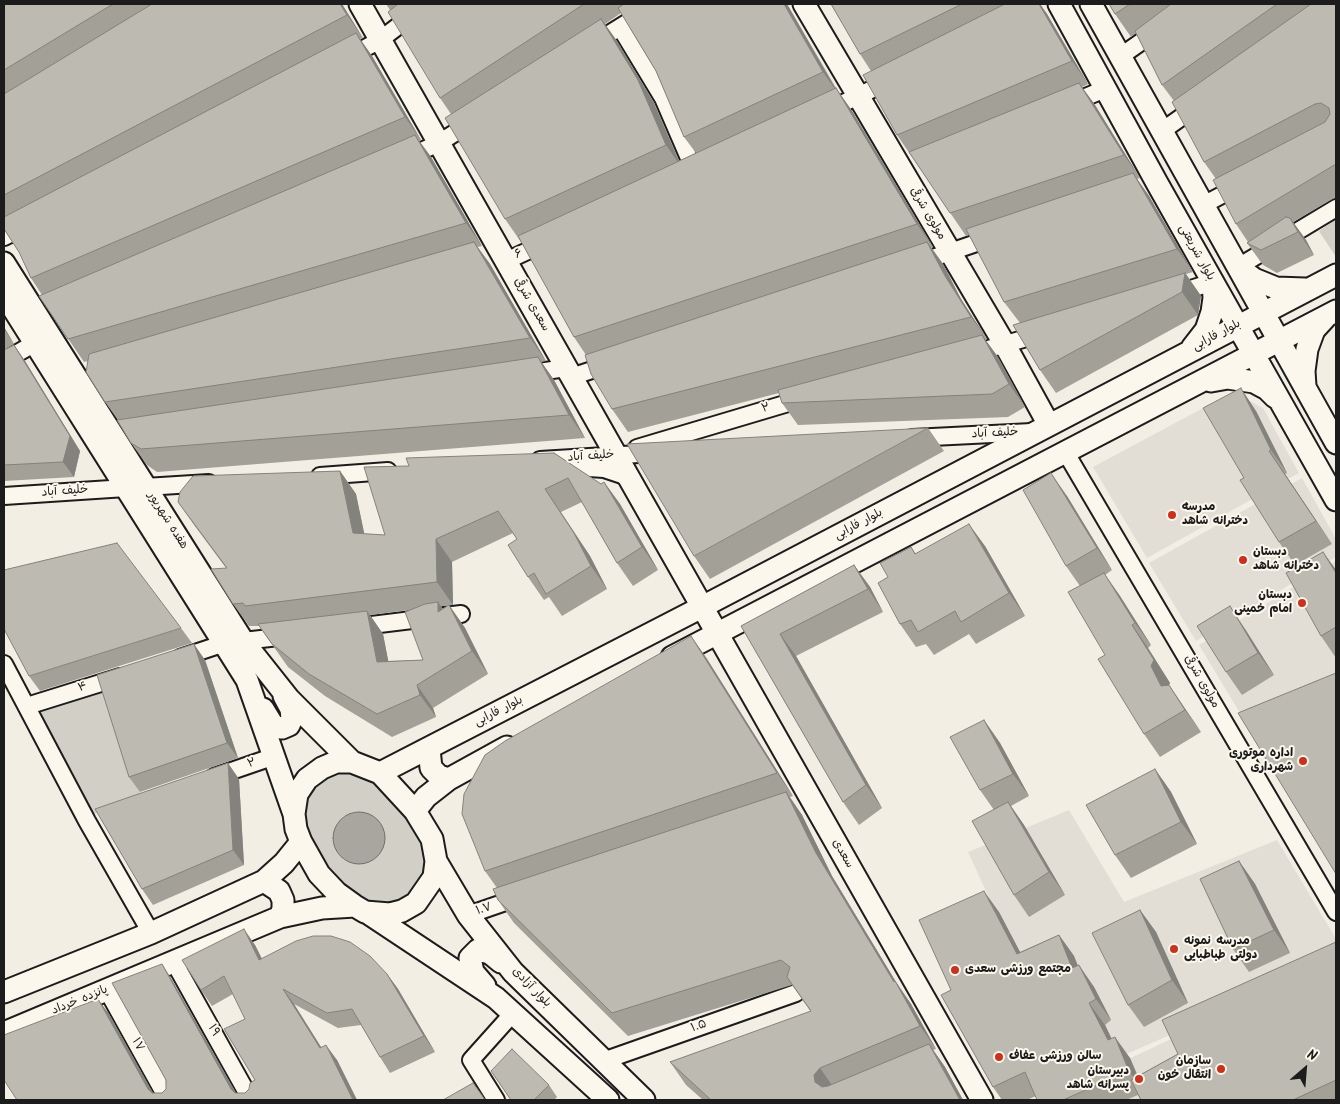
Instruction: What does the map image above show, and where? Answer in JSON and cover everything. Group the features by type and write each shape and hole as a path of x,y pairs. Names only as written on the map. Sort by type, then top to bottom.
{"main road":[{"name":"سعدی شرقی","path":"360,4 439,143 495,256 569,372 702,607"},
{"name":"مولوی شرقی","path":"804,4 858,97 912,169 950,252 1005,345 1043,428"},
{"name":"بلوار شریعتی","path":"1059,4 1105,89 1147,186 1213,282 1336,500"},
{"path":"1091,4 1336,444"},
{"name":"هفده شهریور","path":"4,263 46,312 122,434 136,488"},
{"path":"1238,267 1254,279 1276,288 1310,288"},
{"name":"بلوار فارابی","path":"380,773 702,607 1237,325 1336,275"},
{"path":"1190,350 1206,330 1210,320 1214,306 1213,282"},
{"name":"هفده شهریور","path":"4,294 35,343 136,488 234,642 352,762"},
{"path":"655,666 1332,313"},
{"path":"1306,389 1304,371 1307,349 1314,330 1332,313"},
{"path":"1281,404 1278,392 1281,378 1293,377 1306,389"},
{"path":"1198,383 1228,378 1254,382 1267,389 1281,404"},
{"name":"سعدی","path":"702,607 803,804 946,1056 982,1100"},
{"name":"هفده شهریور","path":"234,642 294,814"},
{"path":"247,680 274,728 282,728 289,725 292,718 291,709 278,687"},
{"path":"416,811 426,797 450,779 524,738"},
{"path":"429,749 431,768 439,776 450,779"},
{"path":"360,909 390,914 416,904 429,886 436,862 432,839 416,811 380,773 352,762 336,762 322,768 307,779 298,794 294,814 296,829 301,842 328,886 360,909 496,998 514,1012 608,1100"},
{"path":"4,992 151,933 264,881 284,864 301,842"},
{"name":"بلوار آزادی","path":"436,862 468,915 513,972 644,1100"},
{"path":"264,881 279,891 283,900 283,909 280,917"},
{"name":"پانزده خرداد","path":"4,1033 280,917 322,908 360,909"},
{"path":"496,998 473,972 470,958 478,950 490,953 513,972"}],"street":[{"path":"337,63 380,40 427,4"},
{"path":"577,54 657,4"},
{"path":"1121,56 1173,20"},
{"path":"620,27 663,98 700,170 678,180"},
{"path":"808,119 902,75"},
{"path":"1050,112 1105,89"},
{"path":"1162,130 1210,97"},
{"path":"393,163 439,143 488,112"},
{"path":"1203,204 1256,177"},
{"path":"1238,267 1336,208"},
{"path":"4,238 39,219"},
{"path":"904,267 1006,234"},
{"name":"۶","path":"495,256 558,237"},
{"path":"1156,299 1213,282"},
{"path":"958,358 1061,328"},
{"path":"4,361 35,343"},
{"path":"507,377 569,372 622,360"},
{"name":"۲","path":"616,455 816,395"},
{"name":"خلیف آباد","path":"899,439 1043,428"},
{"name":"خلیف آباد","path":"628,477 604,468 535,468 523,462 683,451"},
{"name":"مولوی شرقی","path":"1066,452 1336,912"},
{"path":"304,477 400,471"},
{"name":"خلیف آباد","path":"5,494 227,482"},
{"path":"342,629 461,614"},
{"path":"165,662 234,642 303,634"},
{"path":"4,664 87,821 151,933"},
{"name":"۴","path":"27,706 137,671"},
{"name":"۲","path":"200,782 275,756"},
{"path":"87,821 106,814"},
{"name":"۱.۷","path":"468,915 532,893"},
{"name":"۱۹","path":"174,962 251,1100"},
{"name":"۱۷","path":"107,990 168,1100"},
{"name":"۱.۵","path":"603,1061 796,993"},
{"path":"496,1100 471,1060 514,1012"},
{"path":"470,1095 487,1085"}],"shaded area":[{"path":"1336,219 1336,257 1319,231"},
{"name":"مدرسه دخترانه شاهد","path":"1233,392 1263,408 1299,473 1147,558 1093,467"},
{"name":"دبستان دخترانه شاهد","path":"1302,478 1336,539 1336,557 1196,641 1149,563"},
{"name":"دبستان امام خمینی","path":"1336,561 1336,693 1249,728 1199,645"},
{"path":"107,688 141,795 94,814 39,710"},
{"path":"332,768 377,776 431,849 422,889 383,910 331,881 299,817 302,799","holes":["354,812 369,814 355,864 344,860 338,854 332,838 337,823 343,817"]},
{"name":"مدرسه نمونه دولتی طباطبایی","path":"1069,810 1124,902 1277,840 1336,939 1336,959 1270,991 1072,1078 968,852"},
{"path":"354,812 364,812 378,819 385,833 385,843 378,857 364,864 354,864 344,860 337,853 333,843 333,833 337,823 344,816"},
{"name":"دبیرستان پسرانه شاهد","path":"1171,1039 1201,1100 1042,1100"}],"building":[{"path":"4,4 113,4 4,70"},
{"path":"152,4 340,4 347,15 4,195 4,94"},
{"path":"398,4 584,4 440,98 388,12"},
{"path":"624,4 784,4 823,72 684,137 656,71 618,8"},
{"path":"831,4 962,4 860,54"},
{"path":"1005,4 1039,4 1072,61 897,135 863,75"},
{"path":"1109,4 1130,4 1115,14"},
{"path":"1171,4 1277,4 1162,85 1135,31"},
{"path":"1311,4 1336,4 1336,164 1236,224 1213,180 1325,122 1330,114 1329,108 1321,103 1315,104 1204,162 1172,102"},
{"path":"601,19 638,80 666,145 505,219 445,118"},
{"path":"356,33 405,117 31,278 19,252 4,229 4,217"},
{"path":"1079,83 1124,155 950,213 909,152"},
{"path":"836,88 917,224 574,337 518,236"},
{"path":"415,135 466,223 68,339 39,296"},
{"path":"1133,173 1177,249 1004,302 966,229"},
{"path":"1286,217 1290,218 1298,232 1261,250 1247,243"},
{"path":"474,242 530,338 105,402 86,372 89,354"},
{"path":"927,242 945,276 971,317 612,409 591,374 585,355"},
{"path":"1185,273 1182,292 1040,370 1013,325"},
{"path":"982,335 1009,384 992,394 782,403 778,390"},
{"path":"14,345 70,436 63,462 4,465 4,350"},
{"path":"538,357 569,415 141,449 131,443 117,420"},
{"path":"1241,388 1271,450 1269,451 1316,521 1279,542 1240,480 1244,478 1203,408"},
{"path":"928,428 694,556 627,444"},
{"path":"554,453 601,484 604,482 642,547 617,563 568,478 545,489 574,533 591,566 546,594 534,573 528,577 508,545 517,539 498,511 436,539 437,582 245,606 243,603 233,604 211,569 227,568 178,502 180,492 193,476 340,471 353,533 385,535 364,467 409,466 406,458"},
{"path":"1051,473 1097,548 1066,566 1023,490"},
{"path":"969,524 1009,593 961,622 955,611 918,632 911,620 900,624 878,583 888,577 880,563 911,547 915,554"},
{"path":"117,543 181,628 29,676 4,629 4,570"},
{"path":"1323,552 1336,573 1336,627 1321,636 1286,573"},
{"path":"854,565 868,589 780,634 866,785 843,802 741,626"},
{"path":"1104,573 1135,623 1132,625 1154,660 1151,666 1161,686 1169,685 1185,710 1144,734 1098,659 1105,655 1068,592"},
{"path":"438,602 438,612 449,605 472,651 417,685 420,695 377,714 309,674 272,644 258,624 367,611 377,662 423,660 405,612 425,604"},
{"path":"1230,606 1258,653 1226,672 1197,626"},
{"path":"691,636 777,773 485,871 462,814 464,794 485,755 505,741"},
{"path":"194,644 227,743 129,777 97,675"},
{"name":"اداره موتوری شهرداری","path":"1336,673 1336,874 1238,713"},
{"path":"984,720 1013,774 980,790 950,737"},
{"path":"228,763 233,850 142,889 95,809"},
{"path":"1155,769 1181,822 1115,855 1086,805"},
{"path":"786,792 816,853 895,981 920,1026 820,1068 814,1075 815,1082 822,1087 828,1086 929,1044 960,1100 711,1100 670,1062 811,1011 787,977 790,967 781,960 612,1013 498,900 493,889"},
{"path":"1008,802 1049,872 1014,895 972,821"},
{"path":"1239,861 1274,930 1233,949 1200,879"},
{"path":"984,891 1017,954 1059,935 1072,968 1079,965 1096,999 1089,1003 1108,1040 1115,1037 1129,1071 1063,1100 1037,1100 1025,1072 993,1087 941,995 951,990 919,920"},
{"path":"1140,910 1172,980 1128,1005 1092,933"},
{"path":"244,929 259,960 296,941 313,936 331,936 350,942 370,956 387,974 424,1036 380,1057 352,1009 327,1013 283,989 320,1048 326,1045 353,1100 17,1100 4,1080 4,1035 98,999 148,1089 152,1093 162,1093 166,1089 166,1080 112,983 162,964 231,1089 235,1093 245,1093 249,1089 250,1083 255,1080 224,1029 245,1019 224,976 201,990 182,960"},
{"path":"1336,942 1336,1080 1293,1100 1141,1100 1131,1080 1178,1054 1162,1020"},
{"path":"512,1049 549,1085 534,1100 511,1100 491,1071"},
{"path":"473,1083 485,1100 443,1100"}],"place":[{"name":"مدرسه دخترانه شاهد","path":"1172,515"},
{"name":"دبستان دخترانه شاهد","path":"1243,560"},
{"name":"دبستان امام خمینی","path":"1302,603"},
{"name":"اداره موتوری شهرداری","path":"1303,761"},
{"name":"مدرسه نمونه دولتی طباطبایی","path":"1174,949"},
{"name":"مجتمع ورزشی سعدی","path":"955,970"},
{"name":"سالن ورزشی عفاف","path":"999,1057"},
{"name":"سازمان انتقال خون","path":"1221,1069"},
{"name":"دبیرستان پسرانه شاهد","path":"1139,1079"}]}
